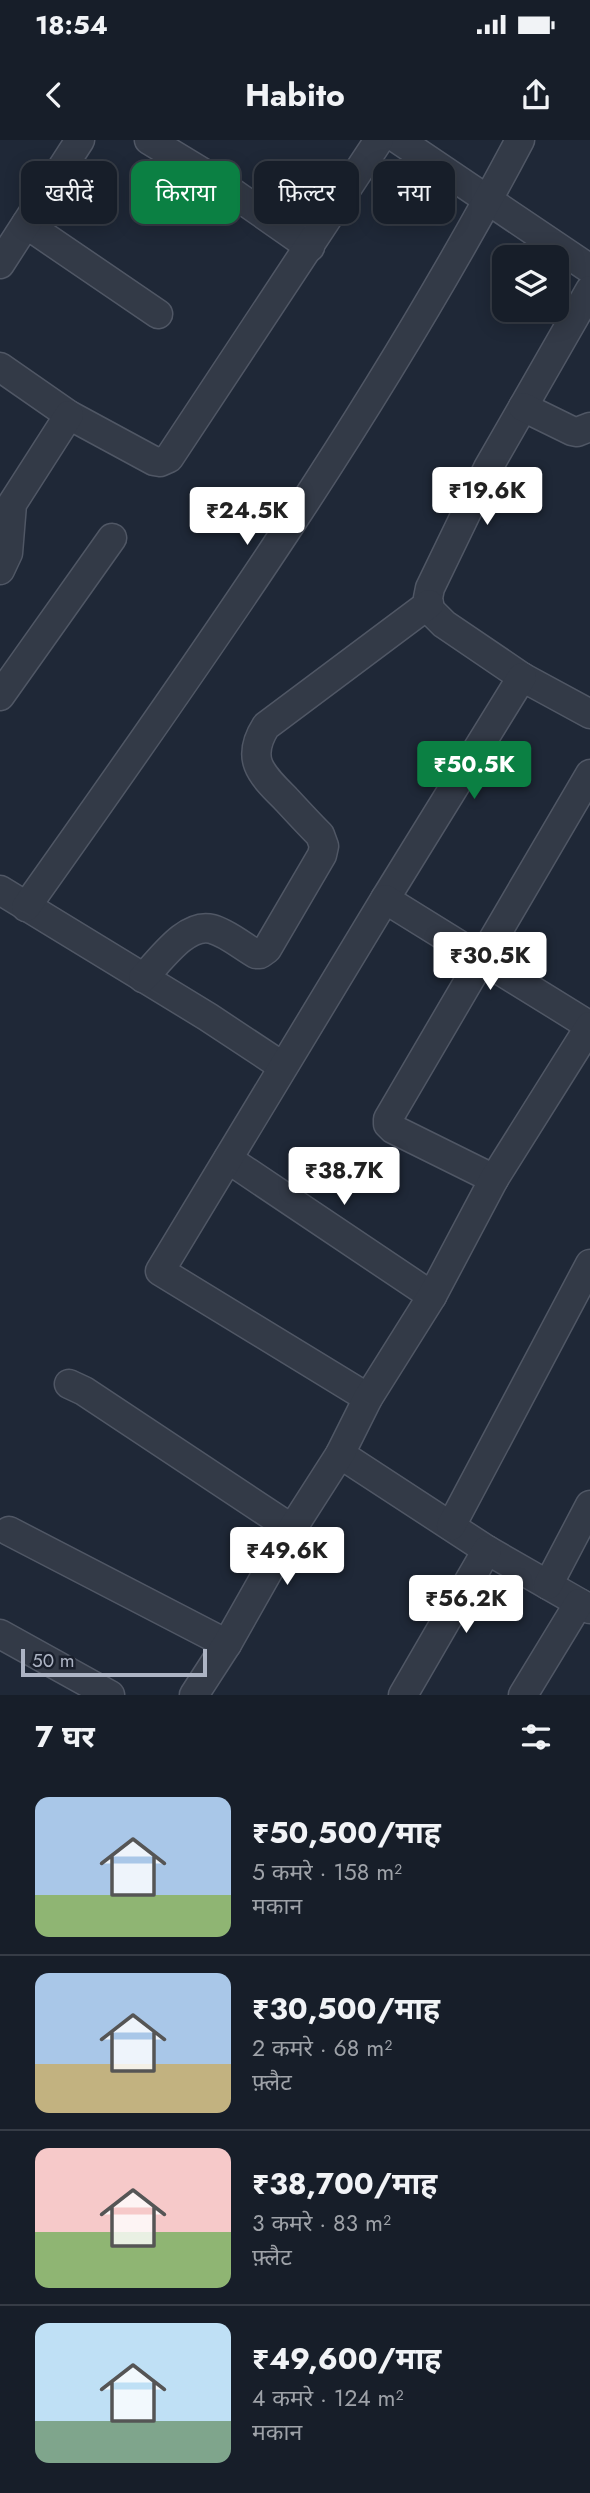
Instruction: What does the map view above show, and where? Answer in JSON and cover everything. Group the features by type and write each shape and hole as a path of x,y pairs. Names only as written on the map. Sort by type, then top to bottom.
{"street":[{"path":"66,161 80,140"},
{"path":"149,140 210,177 310,247"},
{"path":"0,367 69,415 154,461 165,461 310,247 396,140 590,269"},
{"path":"26,907 253,584 346,438 488,201 520,140"},
{"path":"0,264 26,224 158,314"},
{"path":"590,290 488,468 430,588 429,604 430,610 444,624 522,677 590,714"},
{"path":"523,407 572,431 590,428"},
{"path":"0,570 8,553 12,504 69,415"},
{"path":"0,696 112,538"},
{"path":"143,978 192,930 201,928 218,931 256,954 267,949 324,846 320,835 262,775 256,749 259,737 266,726 429,604"},
{"path":"368,1398 160,1271 282,1066 522,677"},
{"path":"494,1179 393,1129 388,1124 388,1119 590,774"},
{"path":"0,890 282,1066"},
{"path":"194,1695 227,1644 292,1528 340,1454 368,1398 432,1296 494,1179 590,1026 385,899"},
{"path":"228,1159 432,1296"},
{"path":"451,1526 590,1264"},
{"path":"69,1384 84,1391 292,1528"},
{"path":"340,1454 487,1550 585,1606 523,1695"},
{"path":"548,1585 590,1505"},
{"path":"9,1531 227,1644"},
{"path":"403,1695 487,1550"},
{"path":"0,1634 110,1695"}]}
